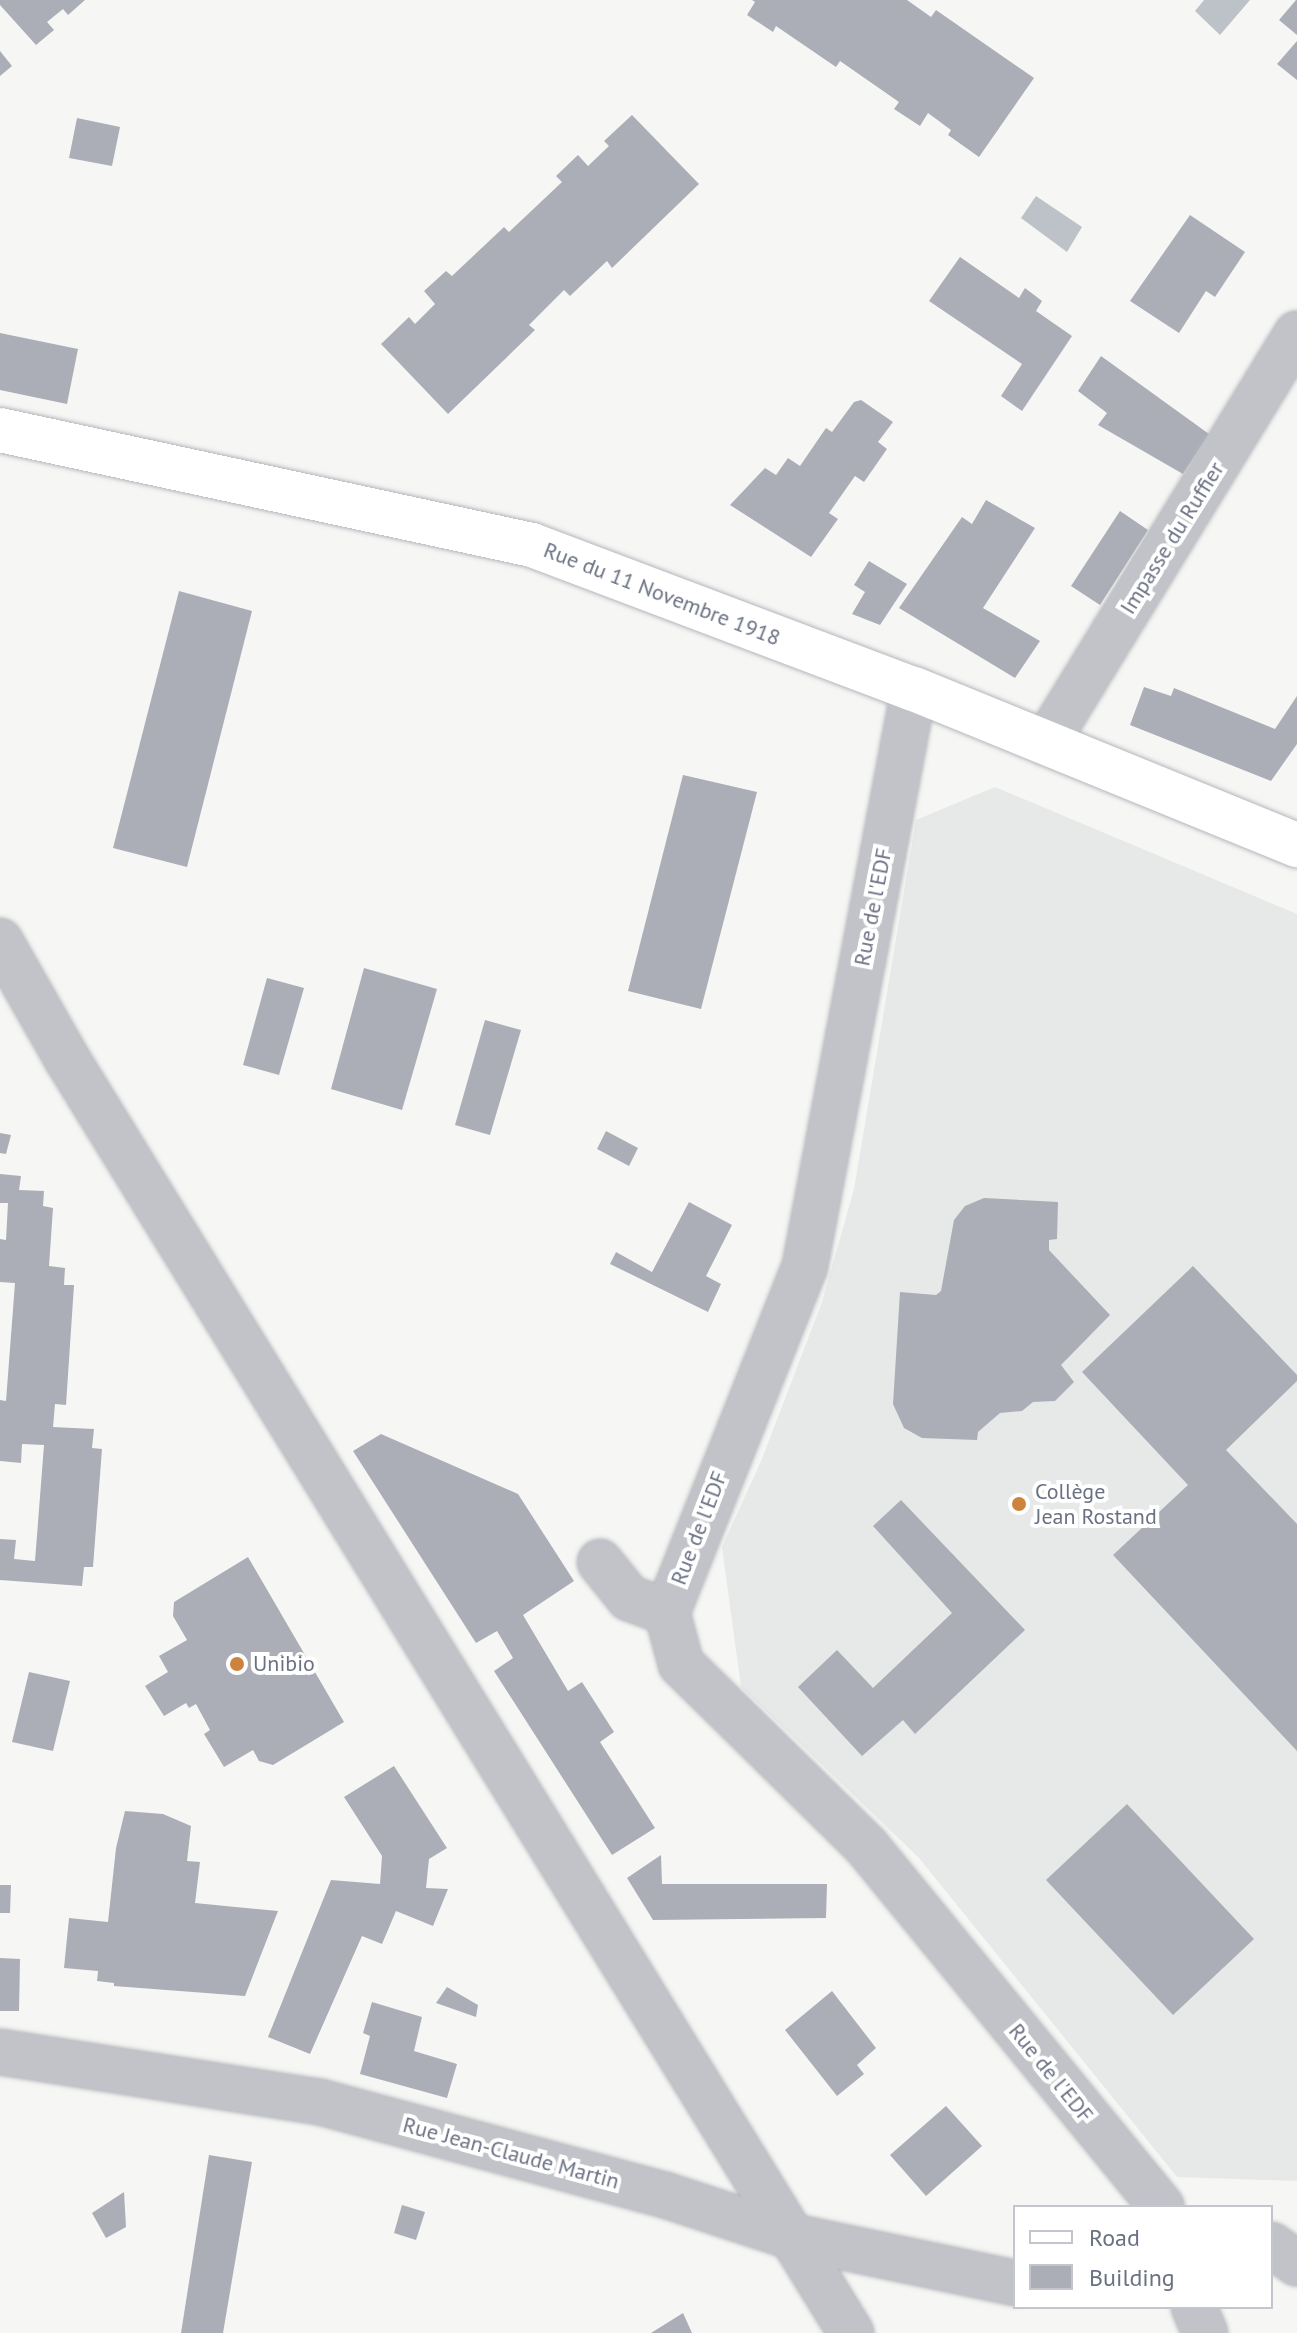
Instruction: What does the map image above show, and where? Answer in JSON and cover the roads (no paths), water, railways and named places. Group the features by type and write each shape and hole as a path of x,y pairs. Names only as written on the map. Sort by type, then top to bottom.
{"main road":[{"name":"Rue du 11 Novembre 1918","path":"0,430 532,545 914,689 1297,845"}],"street":[{"name":"Impasse du Ruffier","path":"1046,743 1297,334"},
{"name":"Rue de l'EDF","path":"914,689 805,1266 667,1612 681,1664 867,1847 1160,2205"},
{"path":"0,941 67,1059 851,2333"},
{"path":"600,1562 629,1598 667,1612"},
{"name":"Rue Jean-Claude Martin","path":"0,2052 320,2102 665,2195 790,2236 1013,2283"},
{"path":"1195,2309 1205,2333"}],"place":[{"name":"Collège Jean Rostand","path":"1019,1504"},
{"name":"Unibio","path":"237,1664"}]}
